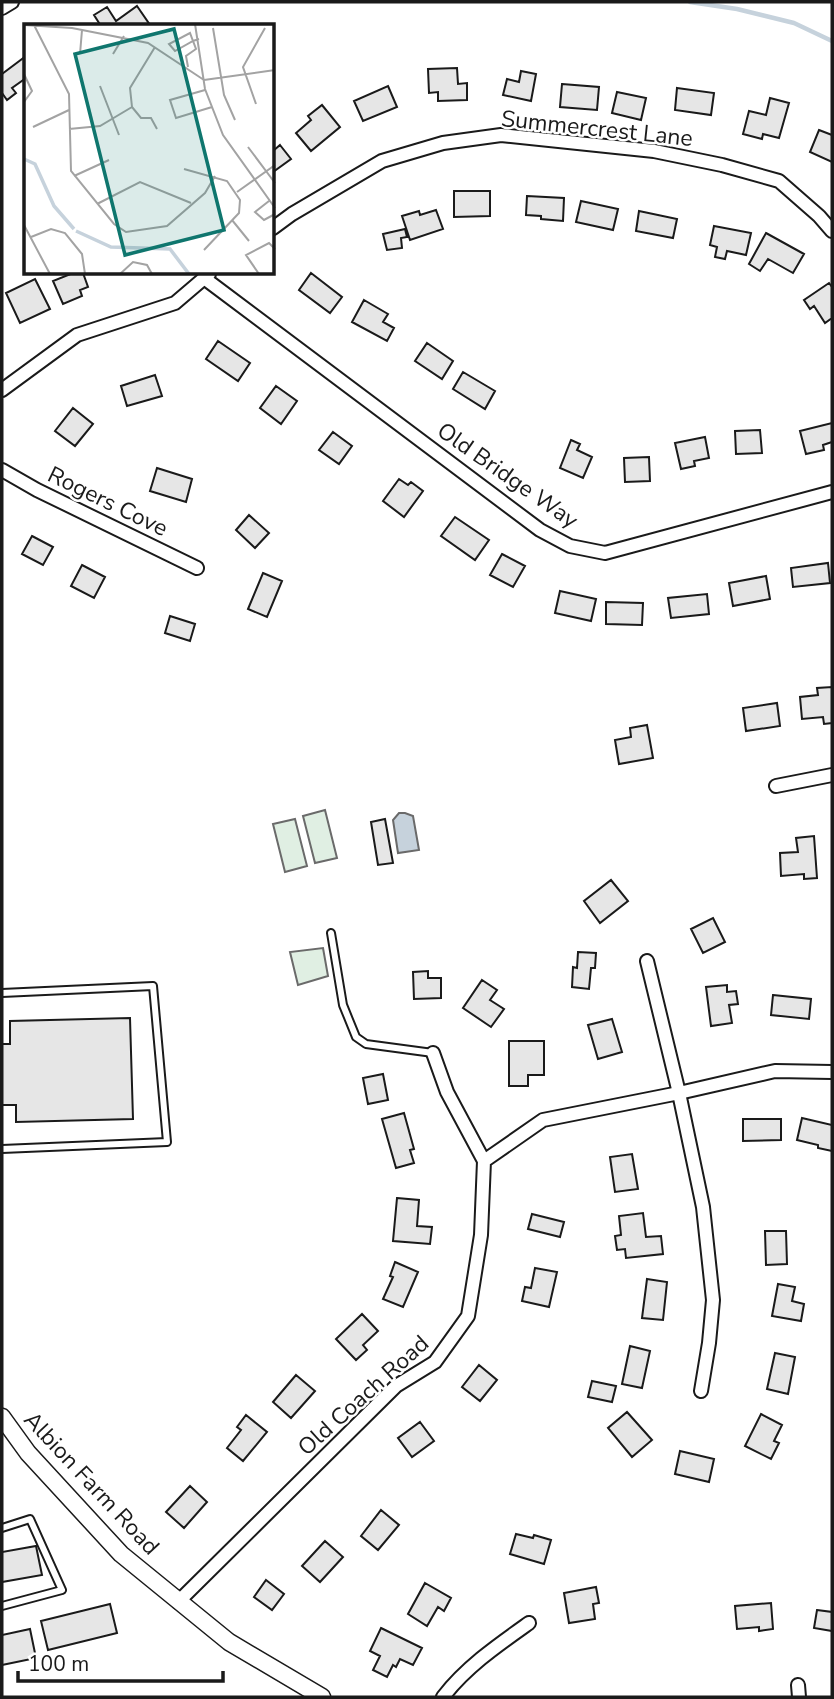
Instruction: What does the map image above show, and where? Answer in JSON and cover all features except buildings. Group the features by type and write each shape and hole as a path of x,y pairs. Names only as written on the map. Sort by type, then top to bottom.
{"street":[{"path":"2,8 12,2"},
{"name":"Summercrest Lane","path":"275,227 382,161 443,143 501,135 654,151 722,165 779,181 820,216 832,230"},
{"path":"2,390 77,335 175,303 207,275"},
{"name":"Old Bridge Way","path":"207,275 540,530 570,546 605,552 832,492"},
{"name":"Rogers Cove","path":"2,470 37,490 197,568"},
{"path":"776,786 832,775"},
{"path":"647,961 679,1093 702,1208 713,1300 701,1391"},
{"path":"433,1053 447,1092 484,1161 543,1120 775,1071 832,1072"},
{"name":"Old Coach Road","path":"178,1602 396,1386 435,1362 468,1316 481,1235 484,1161"},
{"name":"Albion Farm Road","path":"2,1417 28,1453 121,1554 229,1642 322,1697"},
{"path":"443,1697 453,1684 491,1650 529,1623"}],"lane":[{"path":"331,933 343,1004 356,1037 366,1044 433,1053"},
{"path":"2,993 153,986 167,1142 2,1149"},
{"path":"2,1528 30,1519 62,1590 2,1606"}],"green space":[{"path":"325,810 337,858 315,863 303,816"},
{"path":"295,819 307,866 285,872 273,824"},
{"path":"323,948 328,976 298,985 290,952"}],"shaded area":[{"path":"399,813 413,816 419,850 398,853 393,820"}],"waterway":[{"path":"690,2 737,9 794,23 832,41"}]}
